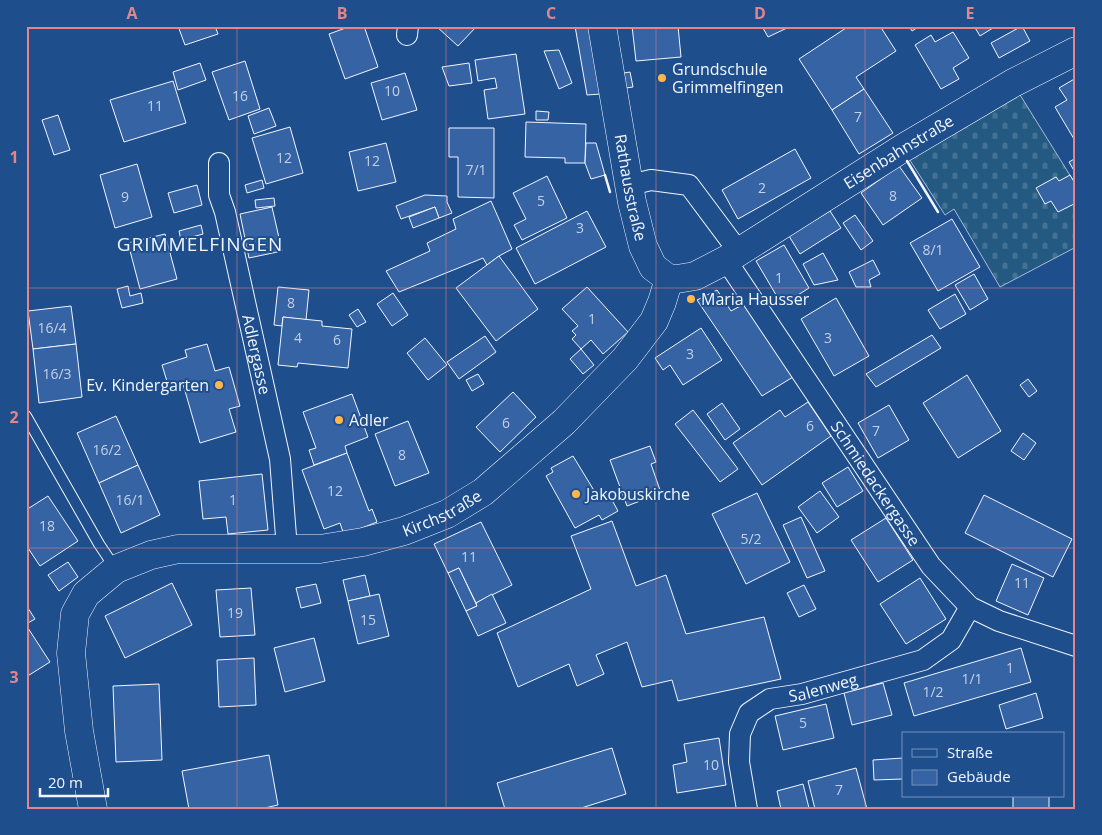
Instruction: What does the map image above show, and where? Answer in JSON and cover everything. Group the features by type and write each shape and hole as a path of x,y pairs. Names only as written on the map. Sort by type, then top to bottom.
{"street":[{"name":"Rathausstraße","path":"602,26 643,246 653,267 668,279"},
{"name":"Eisenbahnstraße","path":"732,256 903,148 1013,83 1076,51"},
{"name":"Adlergasse","path":"219,163 219,195 225,212 280,459 287,549"},
{"name":"Schmiedackergasse","path":"630,184 651,180 689,185 732,256 931,566 970,607 999,620 1076,646"},
{"path":"668,279 695,276 732,256"},
{"name":"Kirchstraße","path":"93,809 79,731 71,653 75,614 86,594 116,569 151,555 178,549 320,549 363,542 404,531 447,514 483,492 564,422 625,359 654,321 662,302 668,279"},
{"name":"Salenweg","path":"747,809 739,762 740,734 749,713 770,699 802,694 923,660 951,640 970,607"}],"lane":[{"path":"26,416 98,544 116,569"}],"green space":[{"path":"1017,90 1076,185 1076,247 1000,287 954,209 945,215 906,154"}],"building":[{"path":"178,26 215,26 218,34 185,45"},
{"path":"351,26 364,26 378,67 345,79 329,34"},
{"path":"436,26 477,26 458,46"},
{"path":"575,26 590,26 601,94 587,95"},
{"path":"632,26 678,26 681,57 636,61"},
{"path":"766,26 786,26 787,28 768,37 763,28"},
{"path":"849,26 880,26 896,51 856,77 864,89 832,110 799,59"},
{"path":"909,26 920,26 912,31"},
{"path":"974,26 996,26 980,36"},
{"path":"1022,26 1030,41 999,58 991,43"},
{"path":"953,32 969,58 953,68 959,79 941,89 915,45 931,35 935,42"},
{"path":"559,50 572,83 559,89 544,51"},
{"path":"516,54 525,114 488,119 484,90 497,88 495,78 478,81 475,60"},
{"path":"245,61 260,109 229,120 212,72"},
{"path":"200,63 206,80 178,90 173,72"},
{"path":"469,63 472,83 449,86 442,67"},
{"path":"630,72 633,87 626,88 624,73"},
{"path":"405,73 417,110 382,120 371,83"},
{"path":"1076,78 1076,139 1074,139 1055,107 1067,100 1059,88"},
{"path":"173,81 186,123 124,142 110,100"},
{"path":"864,89 893,133 859,154 832,110"},
{"path":"269,108 276,126 254,134 248,116"},
{"path":"536,111 549,112 548,120 536,120"},
{"path":"58,115 70,150 54,155 42,120"},
{"path":"526,122 586,124 585,163 565,163 565,158 525,157"},
{"path":"290,127 303,173 266,184 252,138"},
{"path":"449,128 494,128 494,198 458,197 458,157 449,157"},
{"path":"386,143 396,182 358,191 349,152"},
{"path":"586,143 596,143 605,175 591,179 585,163"},
{"path":"795,149 811,178 738,219 722,190"},
{"path":"1076,158 1076,174 1069,162"},
{"path":"137,164 152,217 115,228 100,175"},
{"path":"899,166 922,198 883,225 861,193"},
{"path":"1070,175 1076,185 1076,203 1058,212 1051,201 1045,204 1036,188 1056,177 1059,181"},
{"path":"547,176 567,218 522,240 514,225 526,219 513,193"},
{"path":"262,180 264,188 247,193 245,185"},
{"path":"197,185 202,205 174,213 168,193"},
{"path":"425,195 447,196 447,202 452,213 439,218 435,207 401,219 396,206"},
{"path":"274,198 275,206 256,208 255,200"},
{"path":"491,201 512,249 487,265 483,258 399,292 386,271 430,251 427,243 456,229 453,219"},
{"path":"272,207 282,251 249,258 240,214"},
{"path":"435,207 439,218 413,228 409,217"},
{"path":"587,211 606,247 535,284 516,248"},
{"path":"830,211 841,228 800,254 789,236"},
{"path":"855,215 873,241 861,250 843,223"},
{"path":"952,219 980,267 938,291 910,243"},
{"path":"201,225 203,234 181,240 179,231"},
{"path":"165,234 177,279 140,289 128,243"},
{"path":"784,245 809,288 782,305 756,261"},
{"path":"823,253 838,280 814,285 803,264"},
{"path":"499,256 538,309 496,341 456,288"},
{"path":"873,260 880,274 869,280 871,287 856,287 849,272"},
{"path":"974,274 988,299 970,310 955,285"},
{"path":"128,286 130,296 141,293 143,303 122,308 117,289"},
{"path":"278,287 309,290 306,320 283,317 282,326 274,325"},
{"path":"587,287 628,332 603,354 591,340 581,349 572,339 576,335 572,331 578,326 562,309"},
{"path":"717,290 731,311 744,304 793,377 762,396 697,300"},
{"path":"393,293 408,315 392,326 377,304"},
{"path":"955,294 966,314 940,329 928,310"},
{"path":"836,298 869,356 834,376 801,319"},
{"path":"71,306 76,344 33,349 28,311"},
{"path":"358,309 366,322 357,327 349,315"},
{"path":"283,317 322,321 322,326 352,329 348,368 298,363 297,367 278,365"},
{"path":"701,328 722,360 683,385 670,365 663,370 655,358"},
{"path":"932,335 941,348 876,387 866,374"},
{"path":"485,336 496,352 459,379 447,362"},
{"path":"425,338 447,365 428,380 407,353"},
{"path":"76,344 82,397 39,403 33,349"},
{"path":"207,344 215,371 229,367 240,406 229,409 236,432 200,443 183,384 169,388 162,365 187,357 185,350"},
{"path":"581,349 594,365 583,374 570,359"},
{"path":"478,374 484,384 472,391 466,380"},
{"path":"967,375 1001,431 958,458 923,403"},
{"path":"1028,379 1037,391 1029,397 1020,385"},
{"path":"513,392 536,417 500,452 476,427"},
{"path":"352,394 368,437 345,446 347,453 314,465 309,450 316,448 303,412"},
{"path":"808,402 831,436 762,485 733,443 780,410 785,417"},
{"path":"722,403 740,429 725,440 707,414"},
{"path":"889,405 909,440 878,458 858,423"},
{"path":"693,410 738,469 720,482 675,424"},
{"path":"116,416 138,465 99,483 77,433"},
{"path":"408,421 429,473 395,486 375,434"},
{"path":"1023,433 1036,443 1024,460 1011,451"},
{"path":"650,446 656,462 651,464 661,493 627,506 610,460"},
{"path":"347,453 369,511 372,509 377,522 344,535 340,523 324,529 302,470"},
{"name":"Jakobuskirche","path":"573,456 598,497 607,491 618,511 602,520 599,515 575,528 546,476 553,472 551,468"},
{"path":"138,465 160,515 121,533 99,483"},
{"path":"848,467 863,491 837,507 822,483"},
{"path":"262,474 268,530 228,534 226,517 203,519 199,481"},
{"path":"820,491 839,517 817,533 798,507"},
{"path":"757,493 790,562 746,584 712,514"},
{"path":"984,495 1072,539 1053,577 965,533"},
{"path":"48,496 78,541 40,566 26,545 26,510"},
{"path":"801,517 825,571 807,578 783,525"},
{"path":"886,518 913,560 878,582 851,540"},
{"path":"612,521 636,586 666,575 686,634 764,617 781,679 678,701 672,680 642,687 627,642 596,655 604,674 577,686 569,664 518,687 497,633 591,589 571,536"},
{"path":"481,522 512,585 476,603 459,568 448,573 434,544"},
{"path":"68,562 78,577 59,591 48,575"},
{"path":"1012,564 1044,578 1028,615 996,601"},
{"path":"459,568 477,606 466,611 448,573"},
{"path":"365,575 370,596 348,601 343,580"},
{"path":"920,578 946,619 906,644 880,604"},
{"path":"172,583 192,625 125,658 105,616"},
{"path":"316,584 321,603 301,608 296,588"},
{"path":"804,585 816,609 799,617 787,593"},
{"path":"251,588 255,635 220,637 216,590"},
{"path":"379,594 389,636 358,644 348,601"},
{"path":"492,594 506,623 478,636 466,611 477,606 476,603"},
{"path":"26,605 35,619 26,624"},
{"path":"26,625 50,662 26,677"},
{"path":"314,638 325,681 285,692 274,648"},
{"path":"1021,648 1031,682 914,716 904,683"},
{"path":"254,658 256,705 219,707 217,660"},
{"path":"883,683 892,715 852,725 844,693"},
{"path":"159,684 162,760 116,762 113,686"},
{"path":"1036,693 1043,718 1006,729 999,705"},
{"path":"826,704 834,738 783,750 775,716"},
{"path":"719,738 726,785 677,793 673,765 687,762 684,744"},
{"path":"612,748 626,794 578,809 505,809 497,783"},
{"path":"269,755 278,805 260,809 189,809 182,771"},
{"path":"902,758 902,779 874,780 873,760"},
{"path":"856,768 867,809 815,809 808,781"},
{"path":"803,784 809,808 781,809 777,791"},
{"path":"1013,798 1049,798 1049,809 1013,809"}],"wall":[{"path":"907,161 938,212"},
{"path":"605,175 610,192"}],"place":[{"name":"Grundschule Grimmelfingen","path":"662,78"},
{"name":"Maria Hausser","path":"691,299"},
{"name":"Ev. Kindergarten","path":"219,385"},
{"name":"Adler","path":"339,420"},
{"name":"Jakobuskirche","path":"576,494"}],"district":[{"name":"GRIMMELFINGEN","path":"200,244"}]}
